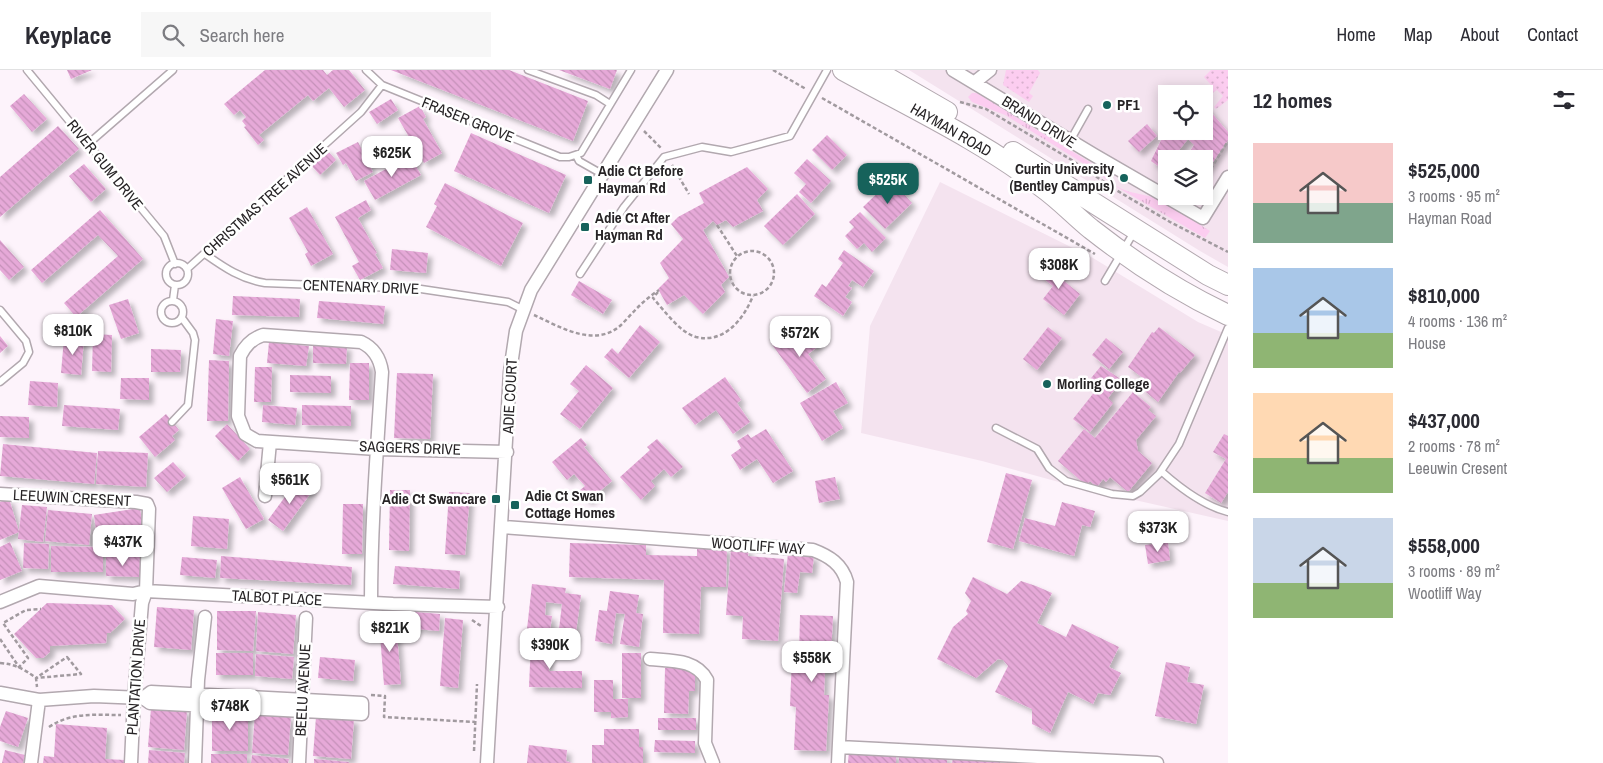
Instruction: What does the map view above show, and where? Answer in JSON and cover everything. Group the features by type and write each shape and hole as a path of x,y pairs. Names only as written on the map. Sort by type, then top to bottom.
{"main road":[{"name":"HAYMAN ROAD","path":"843,70 978,144 1042,187 1118,259 1228,315"},
{"name":"HAYMAN ROAD","path":"874,70 1001,144 1228,285"}],"street":[{"name":"ADIE COURT","path":"487,763 503,527 510,372 516,331 522,309 531,290 668,70"},
{"name":"BRAND DRIVE","path":"953,70 1203,218 1228,177"},
{"path":"975,82 990,70"},
{"name":"SAGGERS DRIVE","path":"377,449 382,372 376,353 369,346 361,342 263,335 244,348 240,356 238,416 245,434 257,441 377,449 507,452"},
{"path":"265,496 270,442"},
{"path":"371,603 377,449"},
{"name":"LEEUWIN CRESENT","path":"0,494 127,501 147,504 150,515 146,591"},
{"name":"WOOTLIFF WAY","path":"503,527 813,550 832,560 844,573 846,582 838,763"},
{"name":"TALBOT PLACE","path":"0,602 39,586 133,594 146,591 371,603 498,607"},
{"name":"PLANTATION DRIVE","path":"131,763 132,715 138,698 142,603 146,591"},
{"path":"196,763 197,699 205,617"},
{"name":"BEELU AVENUE","path":"299,763 306,618"},
{"path":"650,659 692,664 704,674 707,680 705,743 713,763"},
{"path":"0,693 39,700 94,696 138,698 151,692 197,699 302,706"},
{"path":"31,758 39,700"},
{"path":"839,746 1047,760 1157,763"}],"lane":[{"name":"RIVER GUM DRIVE","path":"27,70 164,236 175,264"},
{"path":"88,144 173,70"},
{"name":"FRASER GROVE","path":"366,70 382,85 560,157 576,156"},
{"path":"528,70 596,95 610,104"},
{"path":"602,174 579,161 576,156 581,152 631,70"},
{"path":"580,274 624,207 664,157 702,147 732,152 790,136 827,70"},
{"name":"CHRISTMAS TREE AVENUE","path":"187,269 361,112 382,85"},
{"path":"1070,140 1088,109"},
{"path":"1105,281 1136,229"},
{"name":"CENTENARY DRIVE","path":"205,254 249,281 421,289 508,302 522,309"},
{"path":"175,264 182,264 187,269 186,280 175,284 169,280 167,272 175,264"},
{"path":"173,300 175,284"},
{"path":"173,300 162,307 163,319 174,323 182,318"},
{"path":"172,422 188,406 195,340 193,333 182,318 182,307 173,300"},
{"path":"0,310 26,341 29,352 23,363 0,382"},
{"path":"996,428 1037,449 1049,468 1066,481 1092,490 1133,496 1147,486 1161,471 1179,444 1228,328"},
{"path":"1161,471 1192,494 1228,512"}],"path":[{"path":"773,70 1118,259"},
{"path":"964,101 986,109 1029,134 1116,190 1199,239 1228,252"},
{"path":"1213,165 1228,141"},
{"path":"717,225 737,256"},
{"path":"750,251 758,251 770,259 773,265 774,280 766,291 753,296 744,294 733,284 730,270 737,256 750,251"},
{"path":"522,309 570,332 594,336 615,330 650,296 659,290 653,298 673,320 696,337 711,336 731,330 739,323 753,296"},
{"path":"19,667 28,658 3,623 26,610 41,609"},
{"path":"0,639 19,667"},
{"path":"0,663 19,667 36,678 81,674 67,657 36,678"},
{"path":"31,758 39,738 59,720 76,715 132,715"}],"shaded area":[{"name":"Curtin University (Bentley Campus)","path":"909,70 1228,70 1228,267 1200,251"},
{"name":"Morling College","path":"940,182 1093,258 1198,322 1228,335 1228,521 1077,487 982,461 861,433 870,326"}],"green space":[{"path":"1006,70 1038,70 1040,73 1029,93 1033,96 1029,102 1003,85"},
{"path":"1211,70 1228,70 1228,100 1216,109 1214,107 1223,96 1217,90 1213,93 1213,85 1204,77"},
{"path":"972,93 977,93 1101,169 1104,176 1115,186 1094,170 1005,115 972,102 968,97"},
{"path":"1115,186 1155,198 1158,200 1158,205 1170,206 1210,231 1205,238"}],"building":[{"path":"67,70 92,70 71,79"},
{"path":"265,70 323,70 327,75 333,70 349,70 365,90 344,107 329,88 313,101 308,95 259,135 264,140 258,145 244,127 246,126 242,121 246,117 240,110 234,115 224,104"},
{"path":"391,70 509,70 588,101 573,141"},
{"path":"559,70 617,70 610,89"},
{"path":"24,94 47,119 32,132 10,106"},
{"path":"391,99 398,110 377,124 369,112"},
{"path":"420,106 426,117 423,119 442,153 424,163 398,118"},
{"path":"1213,114 1228,132 1228,140 1213,162 1213,150 1191,150 1194,145 1189,140 1213,140"},
{"path":"1147,124 1157,136 1139,152 1128,141"},
{"path":"58,126 79,149 0,217 0,177"},
{"path":"471,133 566,175 549,213 454,171"},
{"path":"827,135 847,155 832,170 812,150"},
{"path":"1161,140 1187,140 1179,150 1158,150 1158,166 1151,161"},
{"path":"358,142 373,172 356,181 346,163 343,165 336,153"},
{"path":"325,148 336,160 320,175 309,163"},
{"path":"410,156 421,175 375,200 364,181"},
{"path":"807,159 831,181 811,203 799,192 806,184 794,173"},
{"path":"84,164 106,189 91,202 69,176"},
{"path":"747,167 768,189 757,200 763,211 733,227 726,220 717,225 713,221 703,230 729,277 721,285 725,292 703,314 684,295 667,305 658,289 669,278 660,263 683,239 671,224 678,217 704,203 699,193"},
{"path":"891,180 912,203 885,229 863,207"},
{"path":"445,183 523,223 501,266 426,227 437,206 434,204"},
{"path":"797,194 815,214 783,245 764,226"},
{"path":"366,200 371,210 358,218 383,268 360,280 352,266 359,262 335,217"},
{"path":"307,207 333,254 311,266 305,254 308,252 289,218"},
{"path":"100,210 143,259 76,317 64,303 118,256 98,235 42,283 31,270"},
{"path":"860,212 886,238 872,252 864,243 857,249 845,236 854,227 849,222"},
{"path":"0,240 24,267 9,280 0,270"},
{"path":"392,249 428,253 426,273 390,270"},
{"path":"844,250 874,271 863,287 852,280 848,286 852,288 845,297 852,302 843,316 814,296 822,284 826,287 843,263 838,259"},
{"path":"1050,263 1062,273 1059,277 1080,294 1064,315 1043,299 1053,286 1040,276"},
{"path":"579,281 612,300 603,314 571,295"},
{"path":"233,296 300,299 299,317 232,315"},
{"path":"128,299 139,333 121,339 109,305"},
{"path":"319,301 385,306 383,324 317,318"},
{"path":"216,319 233,321 229,356 213,354"},
{"path":"640,325 660,342 629,378 604,357 612,348 618,354"},
{"path":"1048,327 1062,338 1037,370 1023,359"},
{"path":"1159,327 1195,355 1179,372 1158,402 1141,388 1147,381 1128,367 1152,332 1154,333"},
{"path":"806,328 819,346 808,354 826,379 807,393 771,343 785,333 790,340"},
{"path":"93,334 112,335 111,372 92,371"},
{"path":"0,336 8,346 0,353"},
{"path":"64,338 84,339 81,375 61,373"},
{"path":"1106,338 1123,352 1109,369 1092,355"},
{"path":"269,342 309,346 306,366 267,363"},
{"path":"313,344 347,346 346,364 313,363"},
{"path":"151,349 181,350 180,372 151,372"},
{"path":"209,360 229,361 228,421 207,421"},
{"path":"350,363 369,363 369,400 349,400"},
{"path":"586,365 613,388 580,429 560,414 579,391 570,384"},
{"path":"1101,366 1122,380 1108,398 1113,403 1090,432 1073,419 1096,390 1087,383"},
{"path":"255,367 272,367 271,402 254,402"},
{"path":"397,373 433,374 430,439 394,438"},
{"path":"290,375 331,376 331,393 290,392"},
{"path":"725,377 741,400 737,403 750,422 733,434 716,410 695,425 682,408"},
{"path":"121,378 149,378 149,400 120,399"},
{"path":"30,381 58,383 57,407 28,405"},
{"path":"836,382 848,403 833,411 843,428 822,441 800,403"},
{"path":"1133,392 1151,407 1148,410 1156,416 1136,440 1138,451 1152,463 1128,492 1110,477 1106,482 1103,479 1097,487 1090,481 1086,485 1058,461 1084,429 1095,438"},
{"path":"64,405 120,409 118,430 62,426"},
{"path":"263,405 297,408 295,425 262,422"},
{"path":"302,405 351,406 351,426 302,425"},
{"path":"166,414 179,430 172,436 175,440 155,457 139,437"},
{"path":"0,416 29,417 29,438 0,437"},
{"path":"227,424 250,449 238,461 215,436"},
{"path":"766,429 793,471 773,483 757,459 740,470 731,455 741,448 737,441 748,434 751,438"},
{"path":"1224,434 1228,436 1228,492 1221,503 1205,493 1226,459 1213,452"},
{"path":"581,438 587,445 584,447 612,481 588,501 579,491 585,486 574,474 567,480 552,462"},
{"path":"657,439 683,467 671,477 664,469 651,481 655,486 641,500 620,477 650,450 647,447"},
{"path":"3,444 97,453 94,484 0,476"},
{"path":"98,451 148,453 146,487 96,484"},
{"path":"173,462 186,476 167,492 154,478"},
{"path":"1006,473 1032,480 1013,549 987,542"},
{"path":"240,477 264,519 246,529 222,488"},
{"path":"835,477 840,499 819,503 815,481"},
{"path":"298,479 313,490 283,531 268,520"},
{"path":"390,490 410,490 409,551 389,550"},
{"path":"449,492 470,493 465,555 445,554"},
{"path":"9,498 19,532 0,540 0,502"},
{"path":"1062,502 1095,511 1090,527 1082,525 1074,556 1019,541 1025,518 1055,526"},
{"path":"343,504 363,504 362,554 342,554"},
{"path":"22,505 47,507 43,542 18,539"},
{"path":"140,508 145,541 103,547 103,572 51,572 51,546 98,547 94,515"},
{"path":"48,510 92,514 89,545 45,541"},
{"path":"193,516 229,519 227,549 191,546"},
{"path":"10,542 22,571 0,580 0,547"},
{"path":"1168,542 1170,560 1148,564 1145,545"},
{"path":"24,543 49,544 48,569 23,568"},
{"path":"570,543 646,545 646,555 697,556 697,547 727,548 726,587 701,587 699,634 663,633 664,580 569,577"},
{"path":"731,548 749,549 748,556 784,559 778,641 742,639 743,616 726,615"},
{"path":"788,553 814,556 812,573 800,572 797,593 784,592"},
{"path":"221,556 352,567 351,585 220,578"},
{"path":"106,557 140,557 140,577 106,576"},
{"path":"182,557 217,560 215,578 180,575"},
{"path":"395,566 460,571 459,589 393,584"},
{"path":"973,577 1007,594 1021,581 1052,593 1037,623 1066,637 1072,624 1119,647 1109,667 1121,673 1110,695 1098,693 1093,704 1068,692 1050,733 1032,724 1032,709 995,692 1008,666 1003,660 998,659 976,678 937,659 953,627 968,614 966,611 971,601 965,593"},
{"path":"532,584 566,588 565,593 581,595 575,639 558,637 562,604 546,602 545,615 552,616 550,631 527,629"},
{"path":"610,591 639,595 636,613 643,614 639,647 620,644 625,614 616,613 612,644 595,641 599,610 607,611"},
{"path":"47,603 112,605 125,619 110,633 107,633 106,643 50,646 50,652 43,658 36,658 14,634"},
{"path":"157,607 194,610 191,650 154,647"},
{"path":"217,611 256,611 253,651 217,650"},
{"path":"405,611 440,614 439,631 404,628"},
{"path":"258,612 296,615 293,654 256,651"},
{"path":"800,615 833,616 830,672 825,672 824,695 829,695 826,751 794,750 796,707 790,706 792,657 799,657"},
{"path":"445,618 463,620 458,688 440,686"},
{"path":"396,621 401,684 384,685 379,623"},
{"path":"531,641 550,641 549,671 582,671 582,688 529,687"},
{"path":"216,653 253,653 253,675 216,675"},
{"path":"622,653 641,653 641,698 622,698"},
{"path":"256,654 294,657 292,679 255,676"},
{"path":"320,657 355,660 353,681 318,678"},
{"path":"1166,662 1190,667 1187,682 1204,685 1196,724 1155,716"},
{"path":"665,668 695,668 695,691 689,691 688,714 664,713"},
{"path":"594,680 613,680 613,699 628,699 628,717 611,718 611,712 594,712"},
{"path":"151,708 187,710 184,750 148,747"},
{"path":"6,711 28,718 18,747 0,741 0,727"},
{"path":"212,712 248,712 248,751 212,751"},
{"path":"255,713 291,716 288,755 252,753"},
{"path":"316,717 354,719 351,759 313,756"},
{"path":"658,718 696,718 696,730 658,730"},
{"path":"56,724 107,728 105,759 125,760 125,763 43,763 44,756 54,757"},
{"path":"604,729 639,729 639,747 643,747 643,763 592,763 592,745 604,745"},
{"path":"655,740 695,741 695,753 654,752"},
{"path":"529,745 567,750 566,761 572,763 527,763"},
{"path":"5,750 25,755 23,763 2,763"},
{"path":"149,750 185,753 184,763 148,763"},
{"path":"849,750 896,754 896,763 848,763"},
{"path":"211,754 247,754 247,763 211,763"},
{"path":"252,755 289,759 288,763 251,763"},
{"path":"899,755 947,756 947,763 899,763"},
{"path":"953,757 1000,758 1000,763 952,763"},
{"path":"314,759 349,762 349,763 314,763"}],"place":[{"name":"PF1","path":"1107,105"},
{"name":"Curtin University (Bentley Campus)","path":"1124,178"},
{"name":"Adie Ct Before Hayman Rd","path":"588,180"},
{"name":"Adie Ct After Hayman Rd","path":"585,227"},
{"name":"Morling College","path":"1047,384"},
{"name":"Adie Ct Swancare","path":"496,499"},
{"name":"Adie Ct Swan Cottage Homes","path":"515,505"}]}
